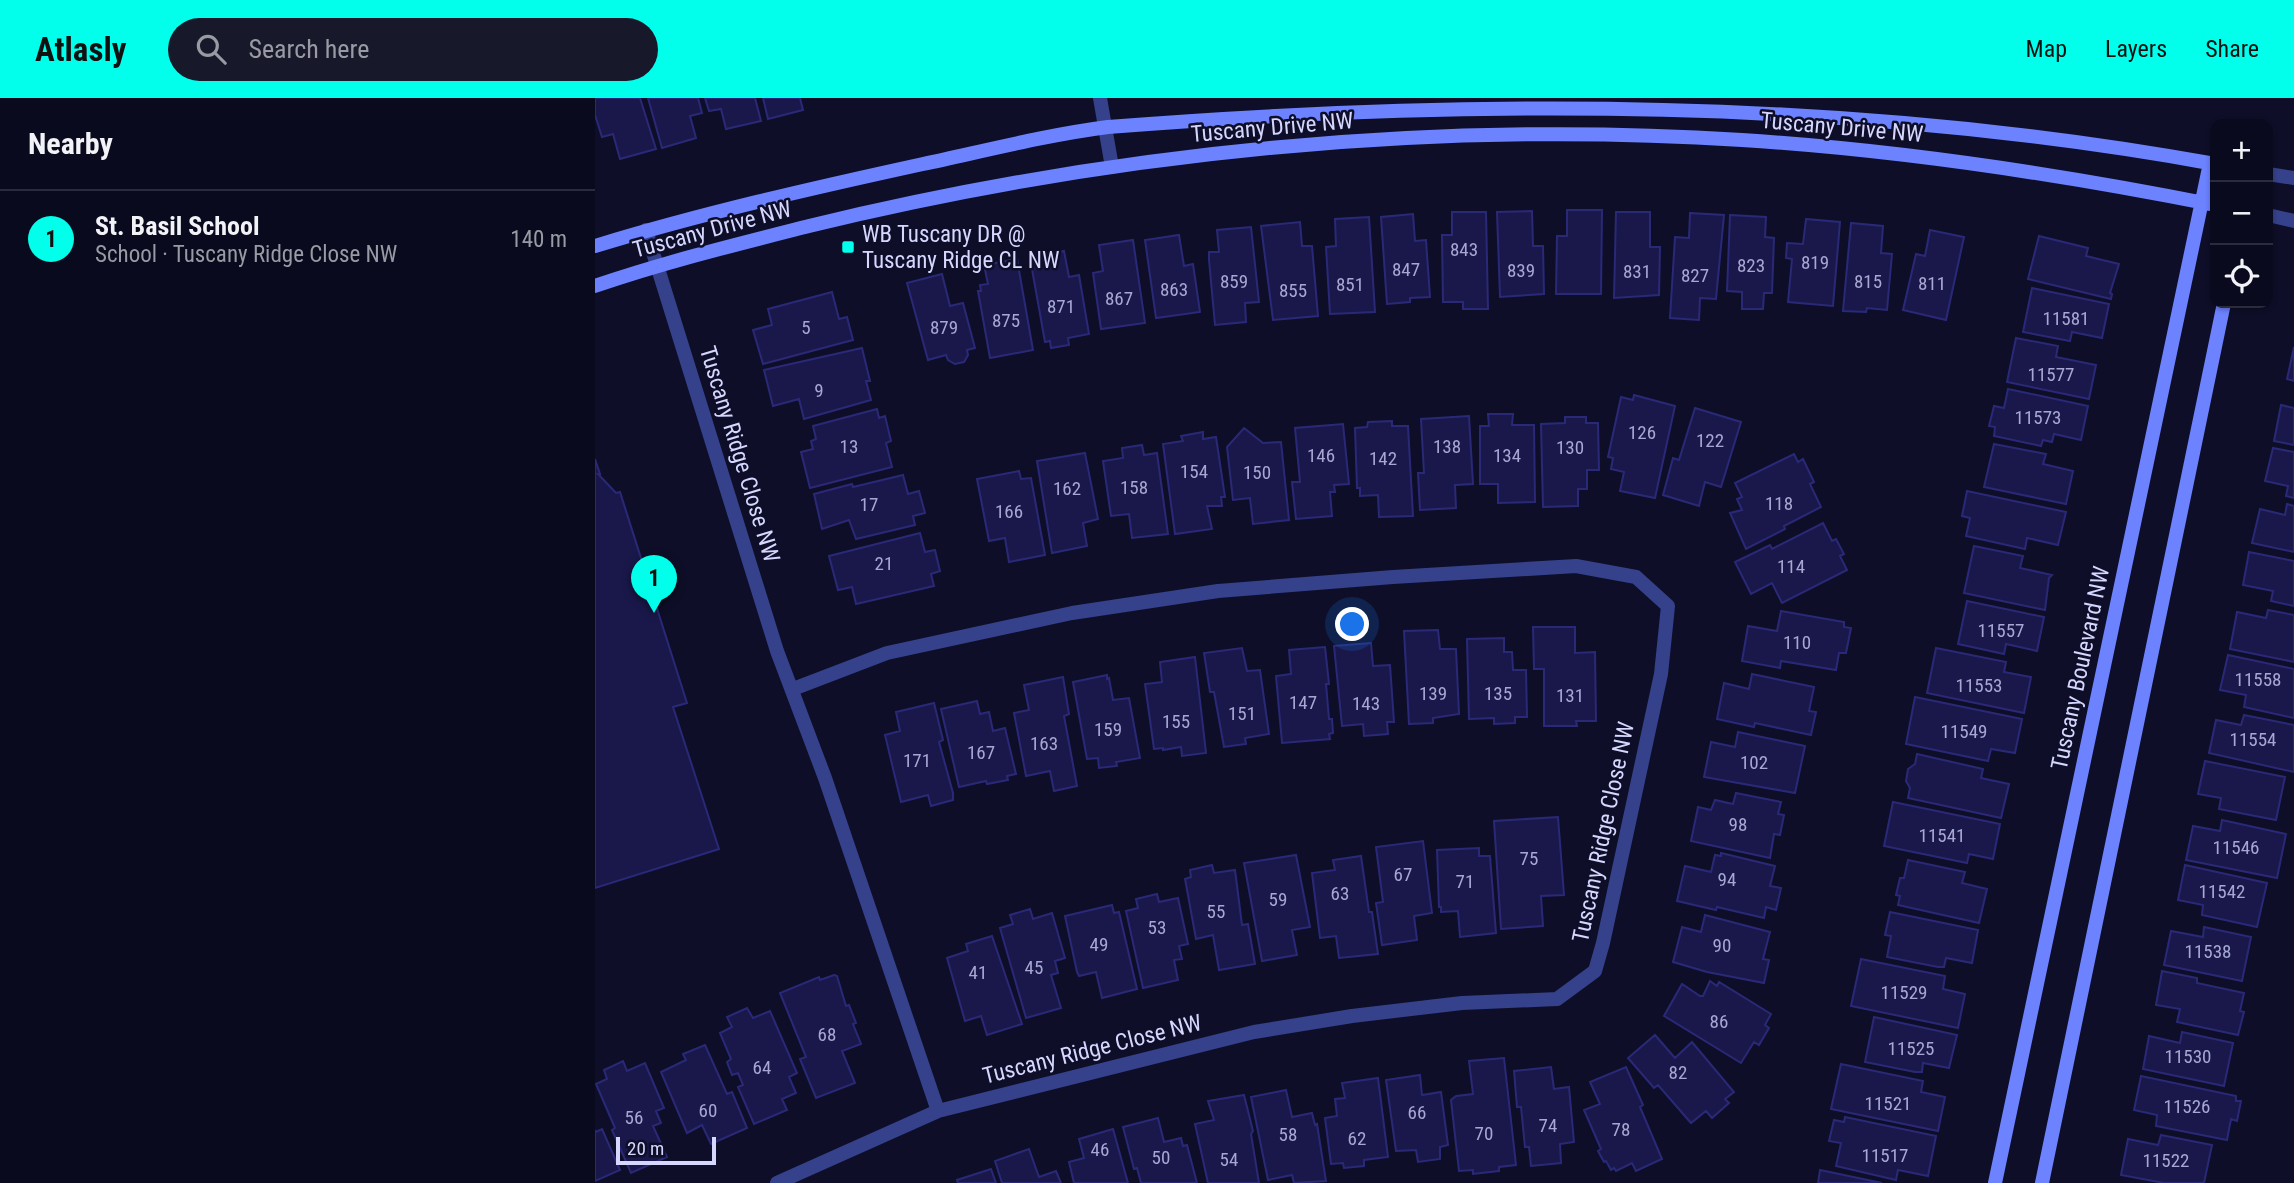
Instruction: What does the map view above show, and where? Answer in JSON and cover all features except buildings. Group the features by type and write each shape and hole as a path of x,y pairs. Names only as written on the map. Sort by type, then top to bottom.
{"street":[{"path":"1100,98 1112,167"},
{"name":"Tuscany Drive NW","path":"595,246 646,230 851,179 1104,128 1359,104 1487,99 1759,105 1895,116 2030,132 2210,162"},
{"name":"Tuscany Drive NW","path":"595,285 849,216 999,186 1112,167 1320,144 1530,135 1636,135 1741,140 1937,158 2054,175 2208,204"},
{"path":"2273,175 2294,178"},
{"name":"Tuscany Boulevard NW","path":"1995,1183 2211,182"},
{"path":"2273,216 2294,221"},
{"name":"Tuscany Ridge Close NW","path":"646,230 777,651 825,778 938,1111 1254,1032 1352,1016 1462,1003 1557,999 1595,971 1603,943 1661,674 1668,606 1636,577 1577,566 1219,591 1072,613 887,653 793,689"},
{"path":"2042,1183 2223,308"},
{"path":"777,1183 938,1111"}],"place":[{"name":"WB Tuscany DR @ Tuscany Ridge CL NW","path":"848,247"},
{"name":"St. Basil School","path":"654,613"}]}
